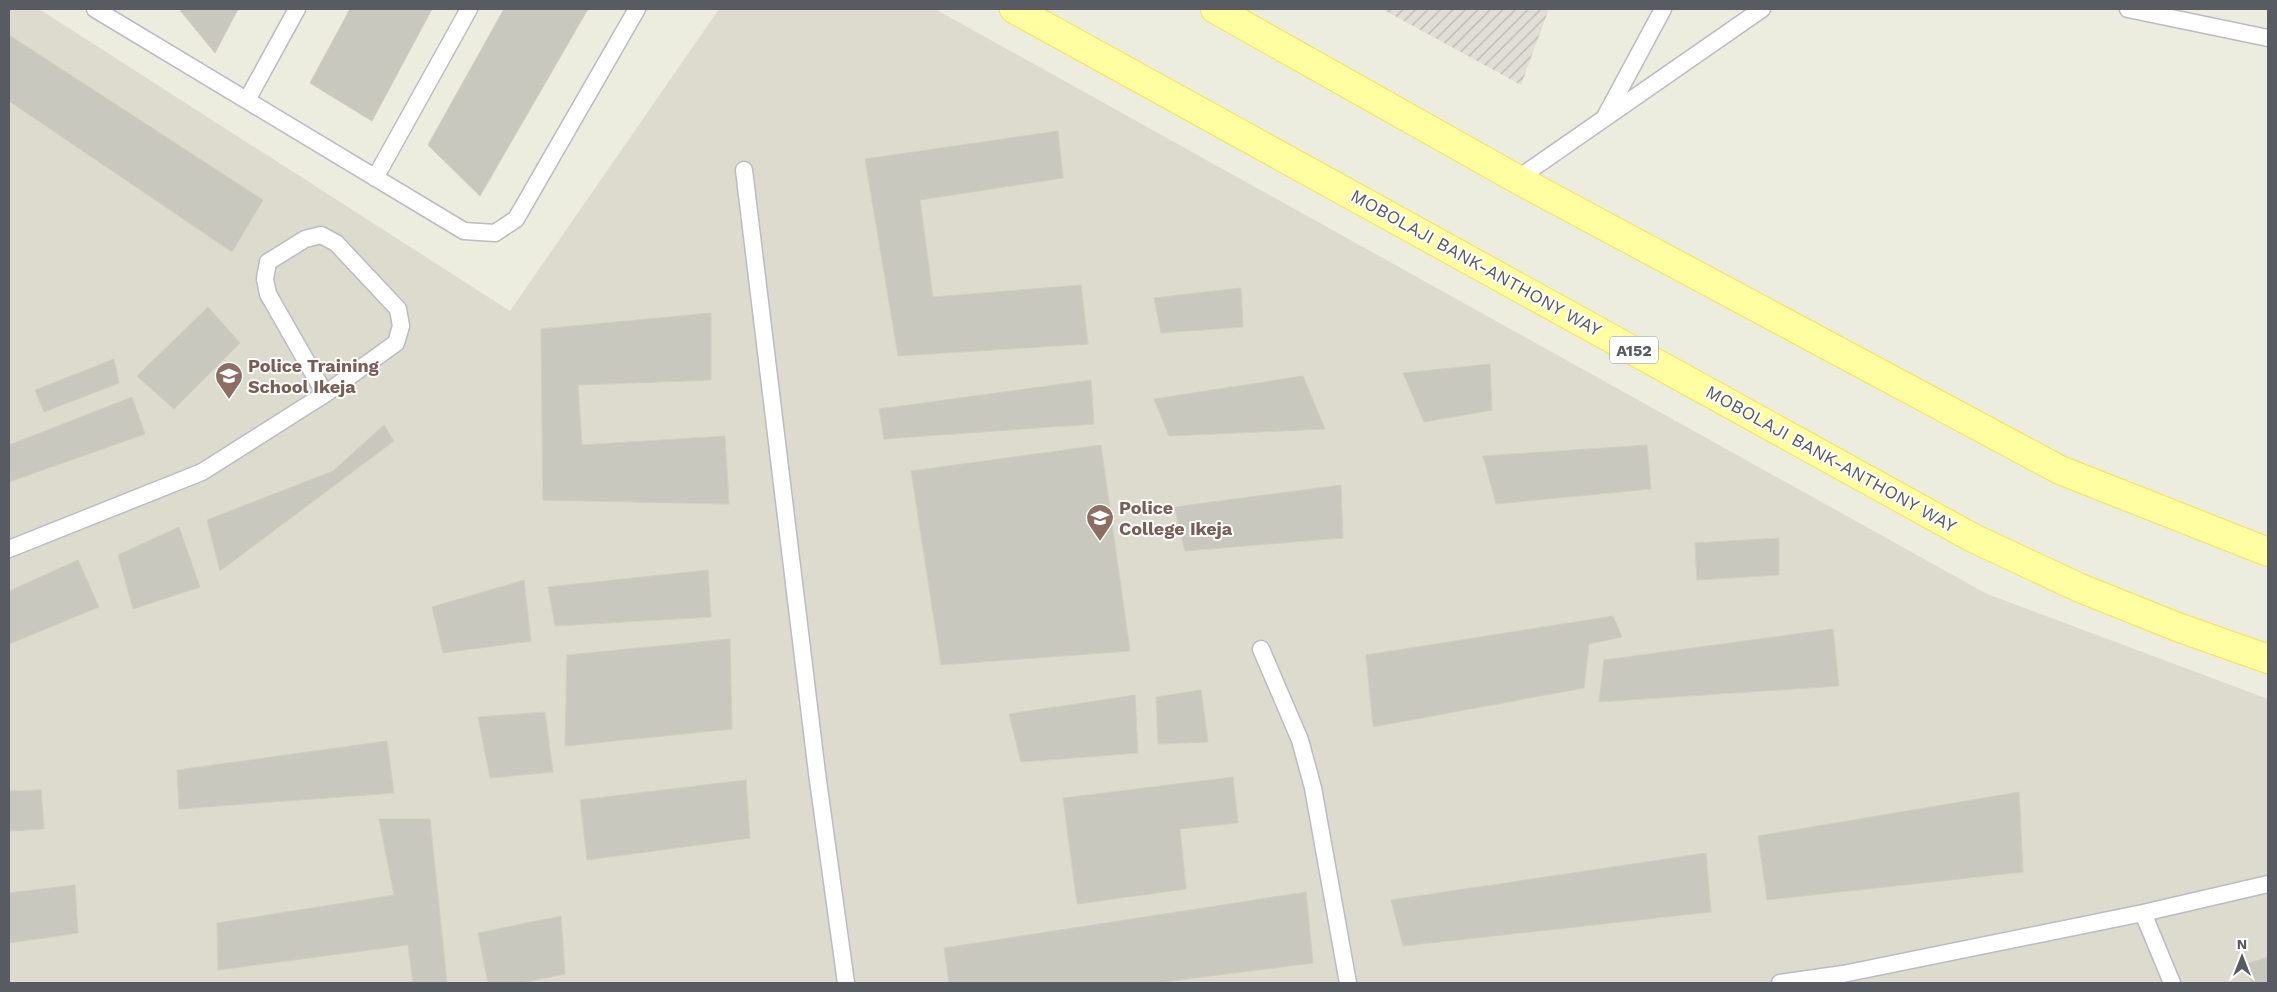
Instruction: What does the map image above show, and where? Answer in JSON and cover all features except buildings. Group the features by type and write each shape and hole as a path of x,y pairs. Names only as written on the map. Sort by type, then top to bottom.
{"main road":[{"name":"MOBOLAJI BANK-ANTHONY WAY","path":"1014,9 1973,538 2080,588 2180,628 2268,659"},
{"path":"1215,9 1517,179 2060,470 2268,552"}],"lane":[{"path":"96,9 464,231 495,233 516,219 637,9"},
{"path":"247,100 297,9"},
{"path":"375,178 469,9"},
{"path":"1604,119 1663,9"},
{"path":"1517,179 1762,9"},
{"path":"2128,9 2268,38"},
{"path":"744,170 817,773 846,983"},
{"path":"9,550 202,472 325,394 396,343 401,326 398,309 336,244 321,234 305,239 268,262 264,279 268,294 325,394"},
{"path":"1261,649 1300,740 1314,788 1348,983"},
{"path":"1780,983 1843,974 2144,913 2268,884"},
{"path":"2144,913 2172,983"}],"shaded area":[{"name":"Police College Ikeja","path":"9,9 39,9 510,311 719,9 935,9 1987,594 2268,699 2268,983 9,983"},
{"path":"1382,9 1549,9 1521,85"}],"place":[{"name":"Police Training School Ikeja","path":"229,400"},
{"name":"Police College Ikeja","path":"1100,542"}]}
